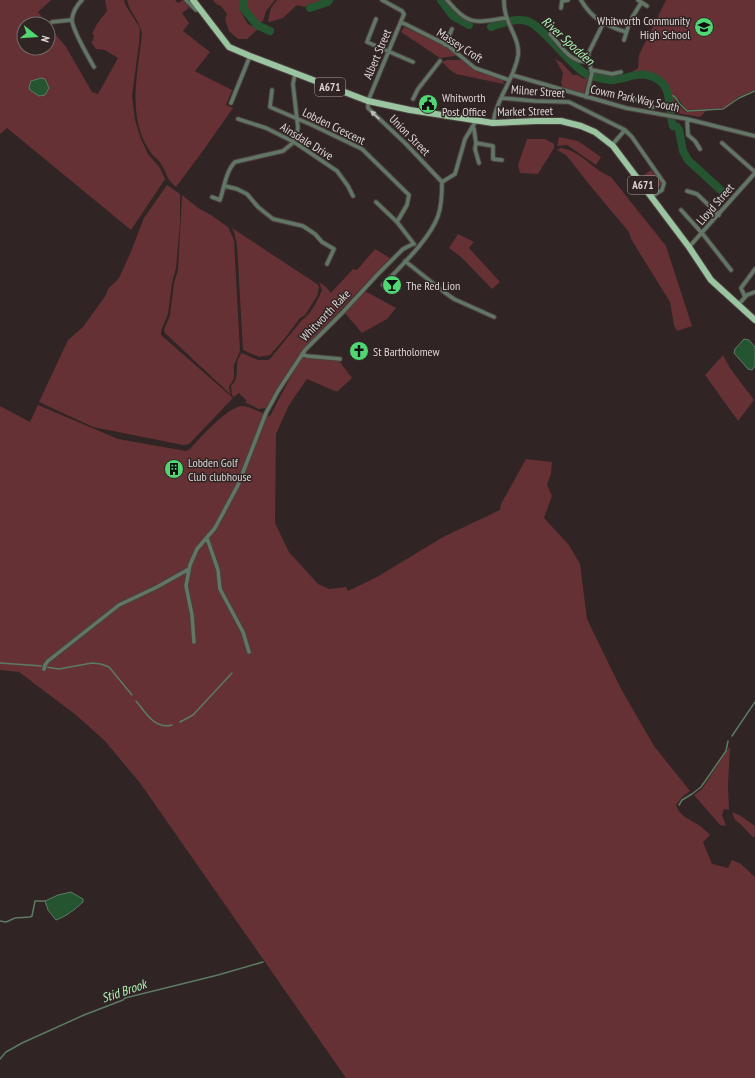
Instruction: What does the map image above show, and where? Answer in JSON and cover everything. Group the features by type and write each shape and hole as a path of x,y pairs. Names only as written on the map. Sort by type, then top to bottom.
{"main road":[{"name":"Market Street","path":"193,0 229,48 368,101 410,110 493,123 548,121 570,123 595,132 612,145 712,280 738,306 755,320"}],"street":[{"path":"82,0 77,5 72,20 74,29 94,67"},
{"path":"186,0 193,9 196,10 200,8"},
{"name":"Albert Street","path":"368,101 404,14 402,11 382,0"},
{"path":"448,0 455,10 468,20 478,21 507,18"},
{"path":"493,123 496,111 512,76 518,56 515,39 507,18 504,0"},
{"path":"561,8 561,0 568,0"},
{"path":"581,0 593,16 603,24 626,32"},
{"path":"624,40 630,21 640,2 647,6"},
{"path":"376,19 367,42 413,62"},
{"path":"56,22 72,20"},
{"name":"Massey Croft","path":"401,22 445,45 475,68 509,80"},
{"path":"586,97 592,71 589,62 589,52 603,24"},
{"path":"445,45 452,29"},
{"path":"550,34 574,60 589,62"},
{"path":"231,103 250,56"},
{"path":"413,99 418,89 440,61"},
{"path":"592,71 612,74 621,72"},
{"path":"212,197 220,200 229,170 235,162 283,151 294,142 298,128 293,84 295,74"},
{"name":"Cowm Park Way South","path":"512,76 639,111 687,119 755,136"},
{"name":"Lobden Crescent","path":"272,90 270,107 312,125 362,150 409,195 407,205 397,222"},
{"name":"Milner Street","path":"501,98 569,102 625,130 632,137 664,184 662,190 651,197"},
{"path":"633,98 653,107"},
{"name":"Union Street","path":"368,101 368,108 406,144 442,182"},
{"path":"639,111 642,102"},
{"name":"Ainsdale Drive","path":"238,119 266,128 294,142 337,171 353,196"},
{"path":"687,119 688,135 700,148"},
{"path":"383,285 418,247 435,222 442,198 442,182 455,174 465,139 476,121"},
{"path":"472,127 474,129 476,143 475,149 479,163"},
{"path":"612,145 625,130"},
{"path":"476,143 493,146 494,160 502,160"},
{"path":"722,143 755,173"},
{"name":"Lloyd Street","path":"689,247 755,173"},
{"path":"225,186 237,189 247,194 258,207 273,219 303,226 322,242 334,249 327,264"},
{"path":"686,190 696,194 718,215"},
{"path":"376,202 397,222 413,244 418,247"},
{"path":"681,210 702,233 730,270"},
{"name":"Whitworth Rake","path":"194,642 192,615 186,586 189,570 197,549 215,528 238,485 266,412 302,354 378,274 404,249 413,244"},
{"path":"405,261 449,296 494,317"},
{"path":"745,297 741,288 755,269"},
{"path":"738,306 745,297 755,292"},
{"path":"302,354 307,356 340,359"},
{"path":"207,538 218,570 220,589 243,632 249,652"},
{"path":"44,669 48,662 119,605 189,570"}],"shaded area":[{"path":"0,0 51,0 38,12 41,16 16,16 16,56 56,56 56,35 66,47 92,92 98,94 118,58 105,50 96,49 91,42 93,41 94,35 92,34 97,24 107,11 105,0 124,0 126,6 140,28 132,96 135,120 148,154 160,168 165,179 131,230 7,128 0,134"},
{"path":"127,0 175,0 178,3 183,0 189,8 182,13 189,23 183,31 210,52 195,71 232,90 226,105 233,108 176,187 172,184 160,163 151,153 143,139 138,125 136,110 136,79 142,34"},
{"path":"213,0 242,0 239,9 248,24 258,29 247,39 238,39 229,31 225,19 227,14 221,6 216,4"},
{"path":"247,0 275,0 266,11 263,21 258,24 247,7"},
{"path":"277,0 323,0 304,7 297,5 283,18 270,22 268,21 271,8"},
{"name":"Whitworth Community High School","path":"666,0 755,0 755,90 738,97 723,108 687,110 677,98 670,94 663,83 655,76 645,73 632,72 638,68 639,55"},
{"path":"404,27 441,44 455,54 455,56 440,58 401,32"},
{"path":"555,59 562,63 573,75 578,75 584,79 588,78 584,93 563,88 561,83 563,73"},
{"path":"447,60 461,60 478,72 503,80 504,84 456,74 442,62"},
{"path":"41,78 45,79 49,88 45,95 39,96 30,90 29,87 31,81"},
{"path":"671,96 675,98 677,103 686,112 707,110 700,117 671,112"},
{"path":"559,137 578,141 601,157 596,165 567,145 557,146"},
{"path":"527,139 545,139 554,144 554,148 538,174 520,173 518,165"},
{"path":"561,148 575,153 598,170 611,177 666,246 692,326 677,331 674,325 670,302 631,239 629,232 566,155 557,150"},
{"path":"651,170 662,184 651,193 640,178"},
{"path":"167,185 180,194 180,223 176,268 172,283 168,314 161,331 161,335 233,398 189,444 183,445 93,427 39,402 68,340 83,327 106,295 108,289 119,278 144,218"},
{"path":"182,195 198,208 228,227 234,240 240,351 234,365 234,378 229,387 231,395 165,333 164,330 170,315 174,283 178,270"},
{"path":"232,228 317,284 319,287 317,296 305,315 300,318 270,355 259,357 243,350 237,245"},
{"path":"458,234 474,242 469,248 500,282 492,289 461,257 449,248"},
{"path":"375,249 390,258 305,347 266,408 259,409 244,402 247,401 239,393 234,397 232,395 231,386 236,378 238,362 242,353 258,360 269,360 314,306 322,290 319,282 331,293 353,269 357,270"},
{"path":"365,291 396,308 387,319 362,333 344,312"},
{"path":"744,339 749,340 755,347 755,366 752,370 748,369 734,353 735,349"},
{"path":"723,355 730,368 754,400 738,421 705,375"},
{"path":"306,357 339,361 352,378 338,391 307,379 289,405 276,434 275,523 289,552 318,584 329,589 346,587 348,591 377,577 443,537 500,510 501,504 526,459 552,462 551,473 547,485 552,496 544,518 569,545 580,564 587,619 620,687 654,746 690,791 682,797 676,805 684,816 701,826 710,835 703,842 712,864 728,868 732,860 741,864 755,877 755,1078 346,1078 140,783 105,741 76,715 19,672 0,670 0,406 30,422 38,405 118,439 186,451 190,449 222,417 237,407 243,406 270,416 300,359"},
{"path":"730,746 728,785 729,810 724,809 722,815 726,826 720,825 694,795 702,789"},
{"path":"732,812 741,816 755,826 754,838 735,820"},
{"path":"71,892 83,899 83,902 64,917 56,920 48,910 45,901 58,895"}],"waterway":[{"name":"River Spodden","path":"244,0 243,8 257,25 270,31"},
{"name":"River Spodden","path":"310,8 328,2 329,0"},
{"name":"River Spodden","path":"441,0 453,16 469,25"},
{"name":"River Spodden","path":"491,27 513,21 527,21 540,29 579,69 588,75 610,80 635,75 647,75 660,81 664,85 668,95 671,120 673,126 677,127 679,130 683,151 688,160 725,194"},
{"path":"669,95 675,97 687,111 723,109 739,98 755,91"},
{"path":"0,663 42,666"},
{"path":"46,667 59,669 92,663 101,664 109,667 132,695"},
{"path":"180,722 193,715 232,673"},
{"path":"136,701 147,715 156,723 166,726 172,725"},
{"path":"732,736 755,702"},
{"path":"679,805 682,800 701,787 726,751 728,741"},
{"path":"0,921 6,922 15,918 30,917 32,916 35,901 45,901"},
{"name":"Stid Brook","path":"0,1059 6,1052 22,1043 125,998 218,975 263,962"}],"place":[{"name":"Whitworth Community High School","path":"704,27"},
{"name":"Whitworth Post Office","path":"428,104"},
{"name":"The Red Lion","path":"392,285"},
{"name":"St Bartholomew","path":"359,351"},
{"name":"Lobden Golf Club clubhouse","path":"174,469"}]}
